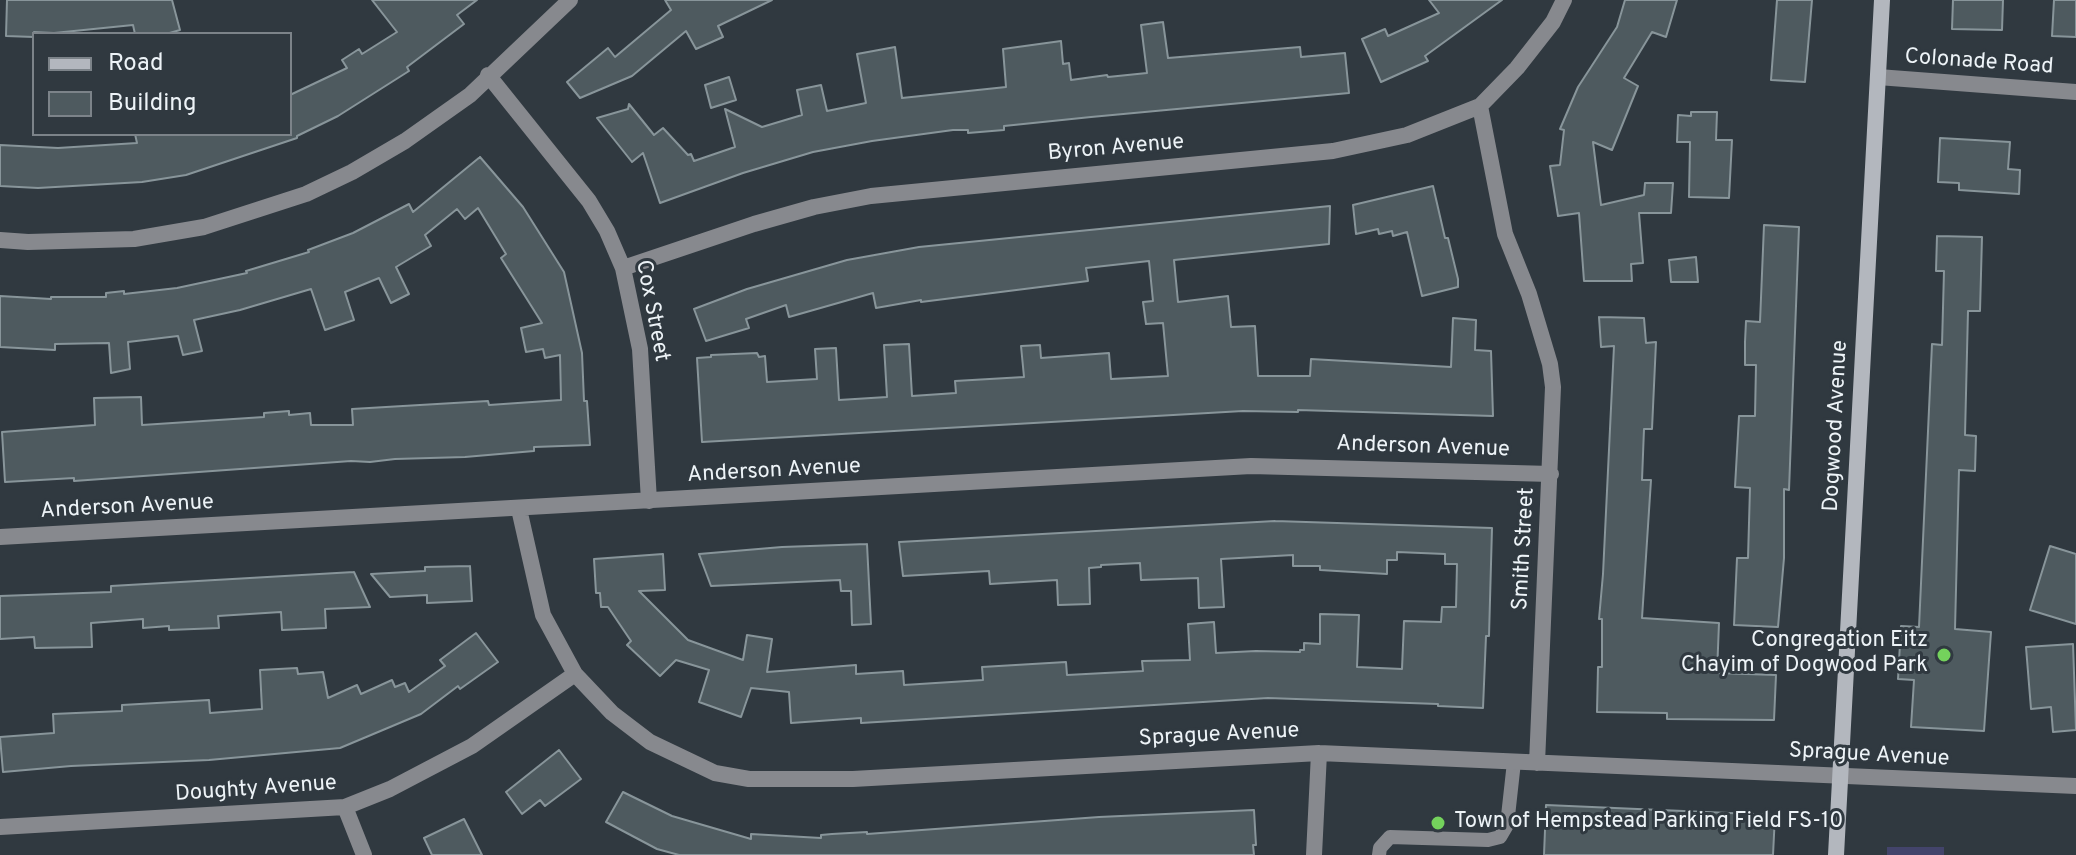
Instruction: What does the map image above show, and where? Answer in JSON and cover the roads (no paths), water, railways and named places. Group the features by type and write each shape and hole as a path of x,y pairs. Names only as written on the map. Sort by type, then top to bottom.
{"street":[{"path":"0,240 134,239 204,227 306,194 405,141 470,95 570,0"},
{"name":"Byron Avenue","path":"623,268 754,224 842,201 936,188 1333,151 1407,135 1480,106 1517,68 1553,22 1564,0"},
{"name":"Dogwood Avenue","path":"1836,855 1882,0"},
{"name":"Cox Street","path":"488,75 589,201 607,231 623,268 640,349 649,501"},
{"name":"Colonade Road","path":"1878,77 2076,92"},
{"name":"Smith Street","path":"1480,106 1505,234 1529,294 1550,364 1553,387 1537,763"},
{"name":"Anderson Avenue","path":"0,537 1251,466 1551,474"},
{"name":"Sprague Avenue","path":"519,509 543,615 575,674 612,713 650,742 715,773 749,779 853,779 1319,753 2076,786"},
{"name":"Doughty Avenue","path":"0,827 345,807 430,770 472,746 575,674"},
{"path":"1314,855 1319,753"},
{"path":"345,807 364,855"}],"lane":[{"path":"1379,855 1380,848 1390,837 1488,840 1500,837 1507,825 1514,762"}],"place":[{"name":"Congregation Eitz Chayim of Dogwood Park","path":"1944,655"},
{"name":"Town of Hempstead Parking Field FS-10","path":"1438,823"}]}
